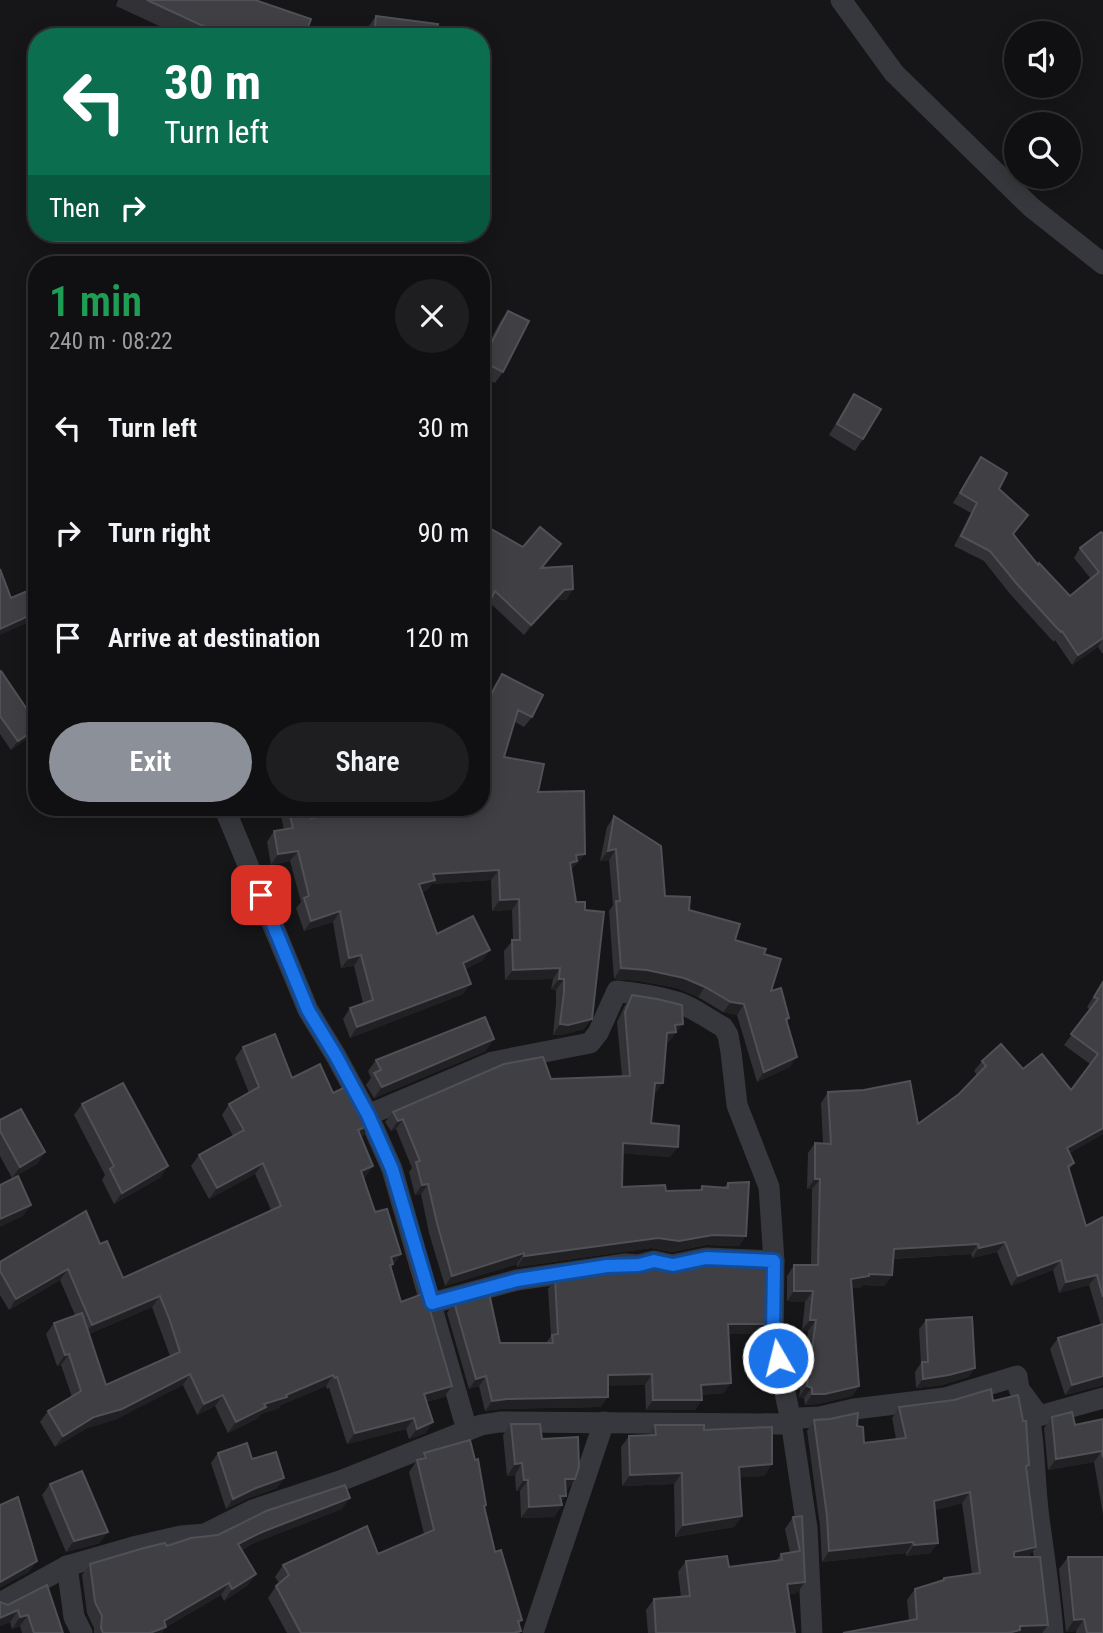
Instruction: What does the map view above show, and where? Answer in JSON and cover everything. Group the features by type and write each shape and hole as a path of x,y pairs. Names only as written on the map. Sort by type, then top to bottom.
{"street":[{"path":"841,0 894,73 1031,207 1103,264"},
{"path":"228,816 308,1010 368,1115 392,1169 467,1430"},
{"path":"368,1115 493,1062 590,1043 617,991 641,993 675,1001 723,1027 728,1035 737,1105 769,1187 774,1261 773,1336 791,1422 807,1528 812,1633"},
{"path":"432,1303 517,1280 607,1266 639,1265 654,1261 673,1265 706,1258 774,1261"},
{"path":"0,1602 67,1566 145,1544 205,1534 253,1510 330,1485 467,1430 500,1422 781,1424 854,1409 945,1398 1017,1376 1019,1389 1039,1416 1103,1398"},
{"path":"1026,1401 1032,1426 1038,1507 1051,1597 1053,1633"},
{"path":"533,1633 604,1422"},
{"path":"67,1566 74,1617 82,1633"}],"building":[{"path":"147,0 255,0 311,19 308,28 208,28"},
{"path":"376,16 438,24 437,28 375,28"},
{"path":"508,311 529,321 503,372 490,365 490,346"},
{"path":"854,394 881,409 863,439 837,424"},
{"path":"981,457 1007,473 999,489 1028,515 1013,534 1038,565 1039,563 1070,596 1099,572 1080,548 1101,532 1103,534 1103,638 1078,655 1062,631 990,551 961,536 977,503 960,493"},
{"path":"540,527 561,544 541,568 572,566 573,589 564,590 531,625 495,591 491,599 490,528 523,547"},
{"path":"0,569 11,598 28,591 28,616 0,629"},
{"path":"0,672 28,711 28,734 18,741 0,716"},
{"path":"502,674 543,695 532,717 518,710 504,757 544,764 538,792 584,791 585,854 576,855 577,861 570,863 576,902 585,902 585,910 604,912 592,1019 568,1025 560,1024 564,979 559,979 560,968 513,970 512,940 520,940 519,899 500,900 499,870 433,874 435,880 419,884 437,934 473,916 490,950 463,963 471,984 357,1027 350,1008 373,1000 361,955 349,958 340,911 311,921 304,898 309,896 298,851 278,854 274,831 293,828 290,816 490,816 490,697"},
{"path":"614,816 661,846 665,896 690,897 689,910 740,924 735,940 766,949 764,954 781,959 771,991 781,988 789,1018 786,1019 797,1057 764,1072 744,1004 731,1002 684,978 647,970 621,968 616,901 620,901 616,849 608,851"},
{"path":"1103,982 1103,1128 1067,1148 1074,1163 1068,1166 1086,1226 1103,1217 1103,1297 1097,1275 1066,1282 1061,1260 1018,1276 1005,1242 979,1248 978,1244 894,1249 892,1275 869,1274 851,1279 859,1386 825,1394 812,1394 812,1388 807,1386 816,1320 810,1320 813,1291 794,1291 794,1265 818,1265 820,1179 815,1179 815,1143 831,1144 828,1092 864,1090 910,1081 918,1124 959,1094 986,1066 982,1061 1001,1044 1023,1069 1042,1054 1071,1090 1098,1054 1071,1034 1098,999 1094,997"},
{"path":"632,995 682,1005 683,1024 675,1025 676,1032 667,1033 663,1083 655,1083 651,1123 679,1126 678,1147 623,1143 622,1187 665,1185 666,1191 702,1190 702,1186 728,1188 728,1183 749,1182 746,1236 713,1235 679,1241 658,1238 524,1256 524,1253 452,1276 428,1184 422,1185 416,1162 420,1161 403,1119 398,1121 393,1112 504,1064 543,1057 551,1079 630,1076 625,1012"},
{"path":"485,1017 494,1039 382,1087 374,1073 381,1070 376,1060"},
{"path":"275,1034 292,1078 320,1064 333,1093 350,1085 370,1125 358,1130 373,1166 361,1171 375,1212 387,1209 401,1254 391,1257 393,1264 390,1265 401,1302 425,1293 452,1386 424,1394 433,1422 417,1429 414,1418 355,1433 337,1377 333,1375 286,1395 287,1397 264,1404 266,1407 236,1422 223,1395 204,1404 190,1374 122,1409 94,1417 63,1436 48,1411 81,1391 69,1354 65,1355 54,1323 82,1313 106,1385 180,1352 169,1318 160,1296 92,1325 68,1269 16,1299 0,1271 0,1262 86,1211 100,1244 107,1241 123,1278 281,1206 263,1163 217,1188 199,1155 244,1130 229,1104 259,1087 243,1047"},
{"path":"123,1083 168,1166 122,1193 110,1169 114,1166 82,1104"},
{"path":"21,1109 45,1152 20,1167 0,1131 0,1120"},
{"path":"18,1176 31,1205 0,1219 0,1185"},
{"path":"714,1261 768,1263 767,1324 728,1324 731,1383 701,1385 702,1400 653,1400 652,1374 608,1375 608,1397 492,1401 486,1376 476,1379 454,1302 489,1293 500,1343 553,1343 552,1335 558,1334 555,1278 662,1264 681,1268"},
{"path":"972,1317 975,1368 923,1379 922,1362 928,1362 926,1320"},
{"path":"1103,1324 1103,1376 1072,1385 1058,1338"},
{"path":"991,1389 993,1401 1018,1395 1023,1421 1026,1421 1029,1465 1026,1466 1036,1547 1014,1552 1014,1557 1040,1557 1048,1625 1020,1626 1020,1630 1008,1633 843,1633 917,1619 915,1589 944,1578 980,1573 970,1492 934,1501 938,1543 914,1545 913,1542 829,1551 814,1420 858,1413 857,1426 863,1427 864,1443 906,1438 899,1407 954,1400"},
{"path":"1072,1412 1075,1425 1103,1419 1103,1458 1102,1451 1056,1459 1052,1417"},
{"path":"511,1424 540,1424 542,1439 578,1437 579,1467 575,1479 565,1479 566,1496 560,1496 562,1505 529,1507 528,1480 524,1480 522,1463 515,1464"},
{"path":"655,1425 704,1425 704,1430 772,1427 772,1464 739,1467 742,1516 683,1525 682,1473 630,1475 629,1436 656,1435"},
{"path":"470,1440 475,1460 478,1459 486,1505 484,1506 495,1552 501,1550 522,1620 518,1621 521,1631 301,1633 276,1586 289,1575 283,1565 367,1526 378,1554 434,1530 417,1460 426,1458 424,1453"},
{"path":"247,1443 252,1459 276,1452 284,1478 233,1499 218,1453"},
{"path":"82,1471 108,1532 74,1541 50,1484"},
{"path":"345,1485 350,1498 238,1544 256,1574 232,1589 229,1583 164,1621 166,1627 150,1633 103,1633 102,1616 95,1602 90,1564 165,1543 167,1546 191,1538 218,1535 266,1511"},
{"path":"18,1497 37,1561 0,1582 0,1505"},
{"path":"802,1516 805,1582 787,1584 795,1633 656,1633 654,1599 690,1596 686,1561 727,1556 729,1567 782,1560 781,1554 800,1551 793,1517"},
{"path":"1068,1557 1103,1557 1103,1633 1087,1633 1084,1619 1074,1620"},
{"path":"47,1585 63,1633 34,1633 28,1615 20,1617 18,1610 0,1618 0,1602 8,1605"}],"route":[{"path":"261,895 308,1010 368,1115 392,1169 432,1303 517,1280 607,1266 639,1265 654,1261 673,1265 706,1258 774,1261 773,1336 778,1358"}]}
